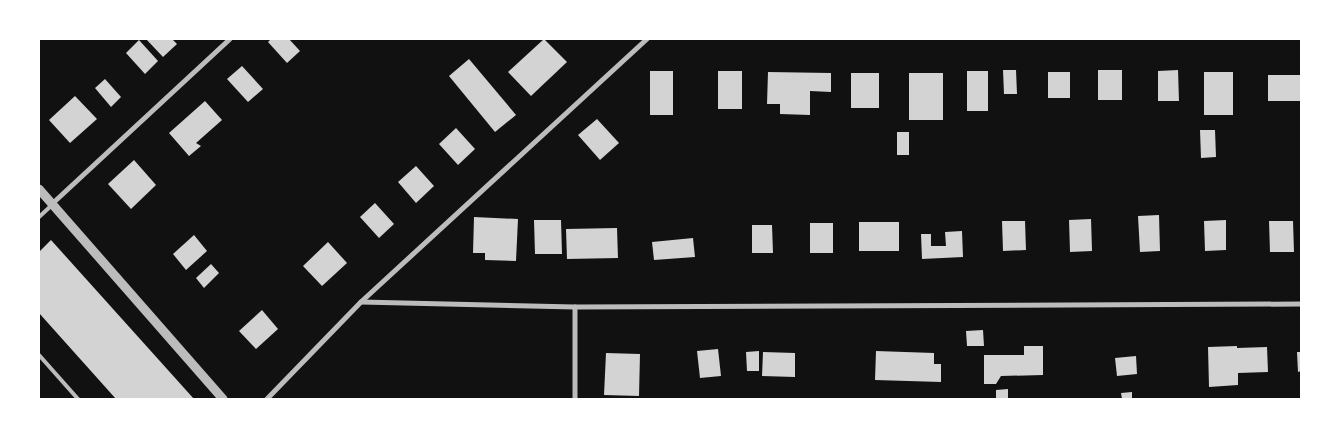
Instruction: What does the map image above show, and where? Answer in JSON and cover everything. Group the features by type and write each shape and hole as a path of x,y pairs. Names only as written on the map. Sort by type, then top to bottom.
{"street":[{"path":"52,204 230,39"},
{"path":"267,399 361,302 647,39"},
{"path":"39,189 223,399"},
{"path":"361,302 575,307 1301,304"},
{"path":"575,307 575,399"}],"lane":[{"path":"39,217 52,204"},
{"path":"39,356 78,399"}],"building":[{"path":"146,39 172,39 177,44 163,57"},
{"path":"271,39 289,39 300,51 287,63 268,42"},
{"path":"544,39 567,62 531,96 508,72"},
{"path":"139,40 158,61 145,74 126,53"},
{"path":"469,59 516,115 495,132 449,76"},
{"path":"242,66 263,89 248,102 227,79"},
{"path":"1003,70 1016,70 1017,94 1004,94"},
{"path":"1098,70 1122,70 1122,100 1098,100"},
{"path":"1178,70 1179,101 1158,101 1158,71"},
{"path":"650,71 673,71 673,115 650,115"},
{"path":"718,71 742,71 742,109 718,109"},
{"path":"967,71 988,71 988,111 967,111"},
{"path":"768,72 831,73 831,92 810,91 810,115 780,114 780,104 767,104"},
{"path":"1048,72 1070,72 1070,98 1048,98"},
{"path":"1204,72 1233,72 1233,115 1204,115"},
{"path":"851,73 879,73 879,108 851,108"},
{"path":"909,73 943,73 943,120 909,120"},
{"path":"1268,75 1301,75 1301,101 1268,101"},
{"path":"105,79 121,97 111,107 95,88"},
{"path":"75,96 97,119 70,143 49,120"},
{"path":"205,101 222,120 196,143 201,146 189,156 169,133"},
{"path":"597,119 619,143 600,160 578,135"},
{"path":"456,128 475,149 458,165 439,144"},
{"path":"1200,130 1215,130 1216,157 1201,158"},
{"path":"897,132 909,132 909,155 897,155"},
{"path":"134,160 156,185 131,209 108,184"},
{"path":"416,166 434,186 416,203 398,182"},
{"path":"375,203 394,224 379,238 360,217"},
{"path":"1159,215 1160,251 1140,252 1138,216"},
{"path":"474,217 518,219 516,261 485,260 485,253 473,253"},
{"path":"1091,219 1092,251 1070,252 1069,220"},
{"path":"534,220 561,220 562,254 535,254"},
{"path":"1226,220 1226,250 1205,251 1204,221"},
{"path":"1002,221 1025,221 1026,250 1003,251"},
{"path":"1269,221 1293,221 1294,252 1270,252"},
{"path":"859,222 899,222 899,251 859,251"},
{"path":"810,223 833,223 833,253 810,253"},
{"path":"752,225 772,225 773,253 752,253"},
{"path":"617,228 618,258 567,259 566,229"},
{"path":"962,231 963,257 922,259 921,234 931,234 931,246 946,246 945,232"},
{"path":"194,235 207,251 186,270 173,254"},
{"path":"693,238 695,257 654,260 652,242"},
{"path":"51,240 194,399 116,399 39,313 39,252"},
{"path":"328,242 347,263 322,286 303,266"},
{"path":"211,264 219,273 204,288 196,278"},
{"path":"262,310 278,329 256,349 239,331"},
{"path":"983,330 984,346 967,346 966,331"},
{"path":"1024,346 1043,346 1043,375 1001,376 996,384 984,384 984,355 1024,355"},
{"path":"1237,346 1237,348 1267,347 1268,372 1238,373 1238,385 1209,387 1208,347"},
{"path":"718,349 721,376 700,378 697,351"},
{"path":"759,351 759,371 747,371 746,352"},
{"path":"876,351 934,353 934,364 941,364 941,382 875,380"},
{"path":"763,352 795,353 795,377 762,376"},
{"path":"1297,352 1301,352 1301,371 1298,372"},
{"path":"606,353 640,354 639,396 604,395"},
{"path":"1136,356 1137,374 1117,376 1115,358"},
{"path":"1008,389 1008,399 996,399 996,390"},
{"path":"1132,392 1132,399 1122,399 1121,393"}]}
